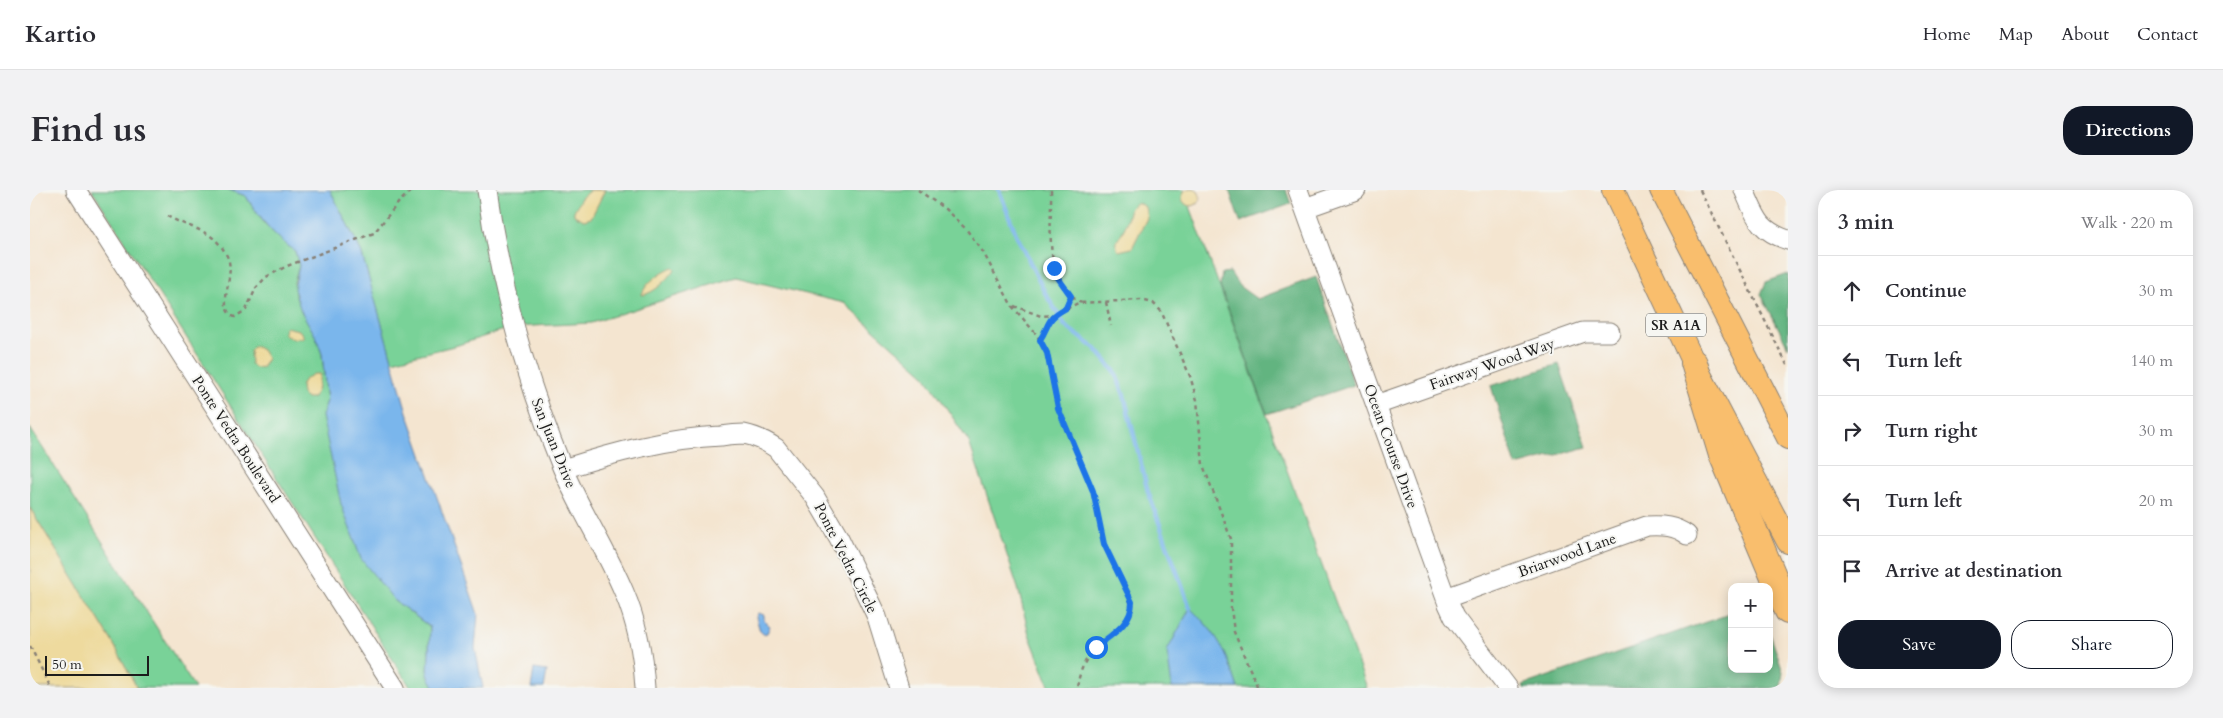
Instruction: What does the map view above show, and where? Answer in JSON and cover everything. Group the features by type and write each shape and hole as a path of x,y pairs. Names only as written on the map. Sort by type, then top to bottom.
{"highway":[{"path":"1694,363 1721,452 1788,611"}],"main road":[{"name":"SR A1A","path":"1613,190 1694,363 1788,542"},
{"name":"SR A1A","path":"1661,190 1788,438"}],"street":[{"name":"Ponte Vedra Boulevard","path":"76,190 396,688"},
{"name":"San Juan Drive","path":"486,190 502,283 518,345 543,421 563,469 625,594 640,645 645,688"},
{"name":"Ocean Course Drive","path":"1298,190 1454,617 1508,688"},
{"path":"1305,208 1356,190"},
{"path":"1744,190 1758,221 1771,234 1788,240"},
{"name":"Fairway Wood Way","path":"1376,405 1583,332 1610,332"},
{"name":"Ponte Vedra Circle","path":"563,469 591,460 659,444 706,436 745,434 776,448 815,497 839,538 877,618 899,688"},
{"name":"Briarwood Lane","path":"1446,598 1647,526 1661,525 1672,527 1687,535"}],"path":[{"path":"167,216 207,233 221,245 230,263 230,279 225,296 227,311 235,317 246,310 260,282 287,266 374,233 399,202 412,190"},
{"path":"918,190 945,209 966,228 983,252 1012,306 1040,340 1047,353 1058,408 1093,491 1104,544 1132,602 1132,612 1128,619 1088,656 1081,668 1077,688"},
{"path":"1051,190 1051,234 1054,268 1056,275 1071,296 1082,303"},
{"path":"1700,190 1788,367"},
{"path":"1066,308 1071,296"},
{"path":"1040,340 1048,320 1053,315 1082,303 1141,300 1153,303 1160,311 1190,376 1199,414 1200,448 1203,465 1231,539 1234,632 1258,688"},
{"path":"1106,302 1111,326"},
{"path":"1012,306 1042,316 1053,315"},
{"path":"30,646 51,688"}],"green space":[{"path":"92,190 229,190 246,196 268,226 295,251 299,266 294,282 295,295 316,337 322,354 327,401 322,416 394,600 430,627 428,675 435,688 411,688"},
{"path":"330,190 1184,190 1367,688 1050,688 1029,634 1018,588 969,442 924,374 844,303 736,277 591,323 513,327 458,345 392,361 361,251"},
{"path":"1229,190 1286,190 1291,204 1240,222"},
{"path":"1230,272 1239,286 1257,299 1316,277 1354,385 1267,414 1220,286 1222,273"},
{"path":"1788,274 1788,347 1761,294 1766,282"},
{"path":"1559,364 1587,447 1516,466 1491,386"},
{"path":"30,428 195,688 137,688 113,643 30,508"},
{"path":"1728,614 1728,673 1773,673 1773,643 1783,672 1781,688 1524,688 1523,685"}],"sand":[{"path":"1191,188 1197,191 1200,197 1197,203 1191,206 1185,203 1182,197 1185,191"},
{"path":"590,190 605,190 591,218 584,220 574,215 574,211 581,198"},
{"path":"1137,202 1145,207 1147,218 1132,248 1119,251 1116,243 1125,227 1130,208"},
{"path":"673,267 675,269 665,281 651,292 642,295 654,278"},
{"path":"285,327 299,330 304,337 294,339 284,335"},
{"path":"255,346 262,350 267,358 263,367 255,368 251,364 250,350"},
{"path":"314,374 320,374 317,391 312,398 306,398 302,394 301,386 305,379"},
{"path":"30,508 113,643 137,688 30,688"}],"water":[{"path":"229,190 330,190 361,251 407,412 478,614 475,648 483,688 435,688 428,675 430,627 394,600 361,559 341,504 322,416 327,401 322,354 316,337 301,311 294,289 299,266 295,251 268,226 246,196"},
{"path":"1190,608 1208,627 1220,644 1238,688 1172,688 1167,651"},
{"path":"758,613 764,615 764,621 770,626 767,633 763,634 760,631 756,617"},
{"path":"534,669 547,671 544,688 531,688"}],"waterway":[{"path":"999,190 1016,234 1044,291 1065,326 1095,348 1115,372 1124,395 1148,492 1190,608"}],"route":[{"path":"1054,268 1060,282 1071,296 1066,308 1048,320 1048,326 1040,340 1047,353 1058,408 1093,491 1104,544 1132,602 1132,612 1128,619 1096,647"}]}
